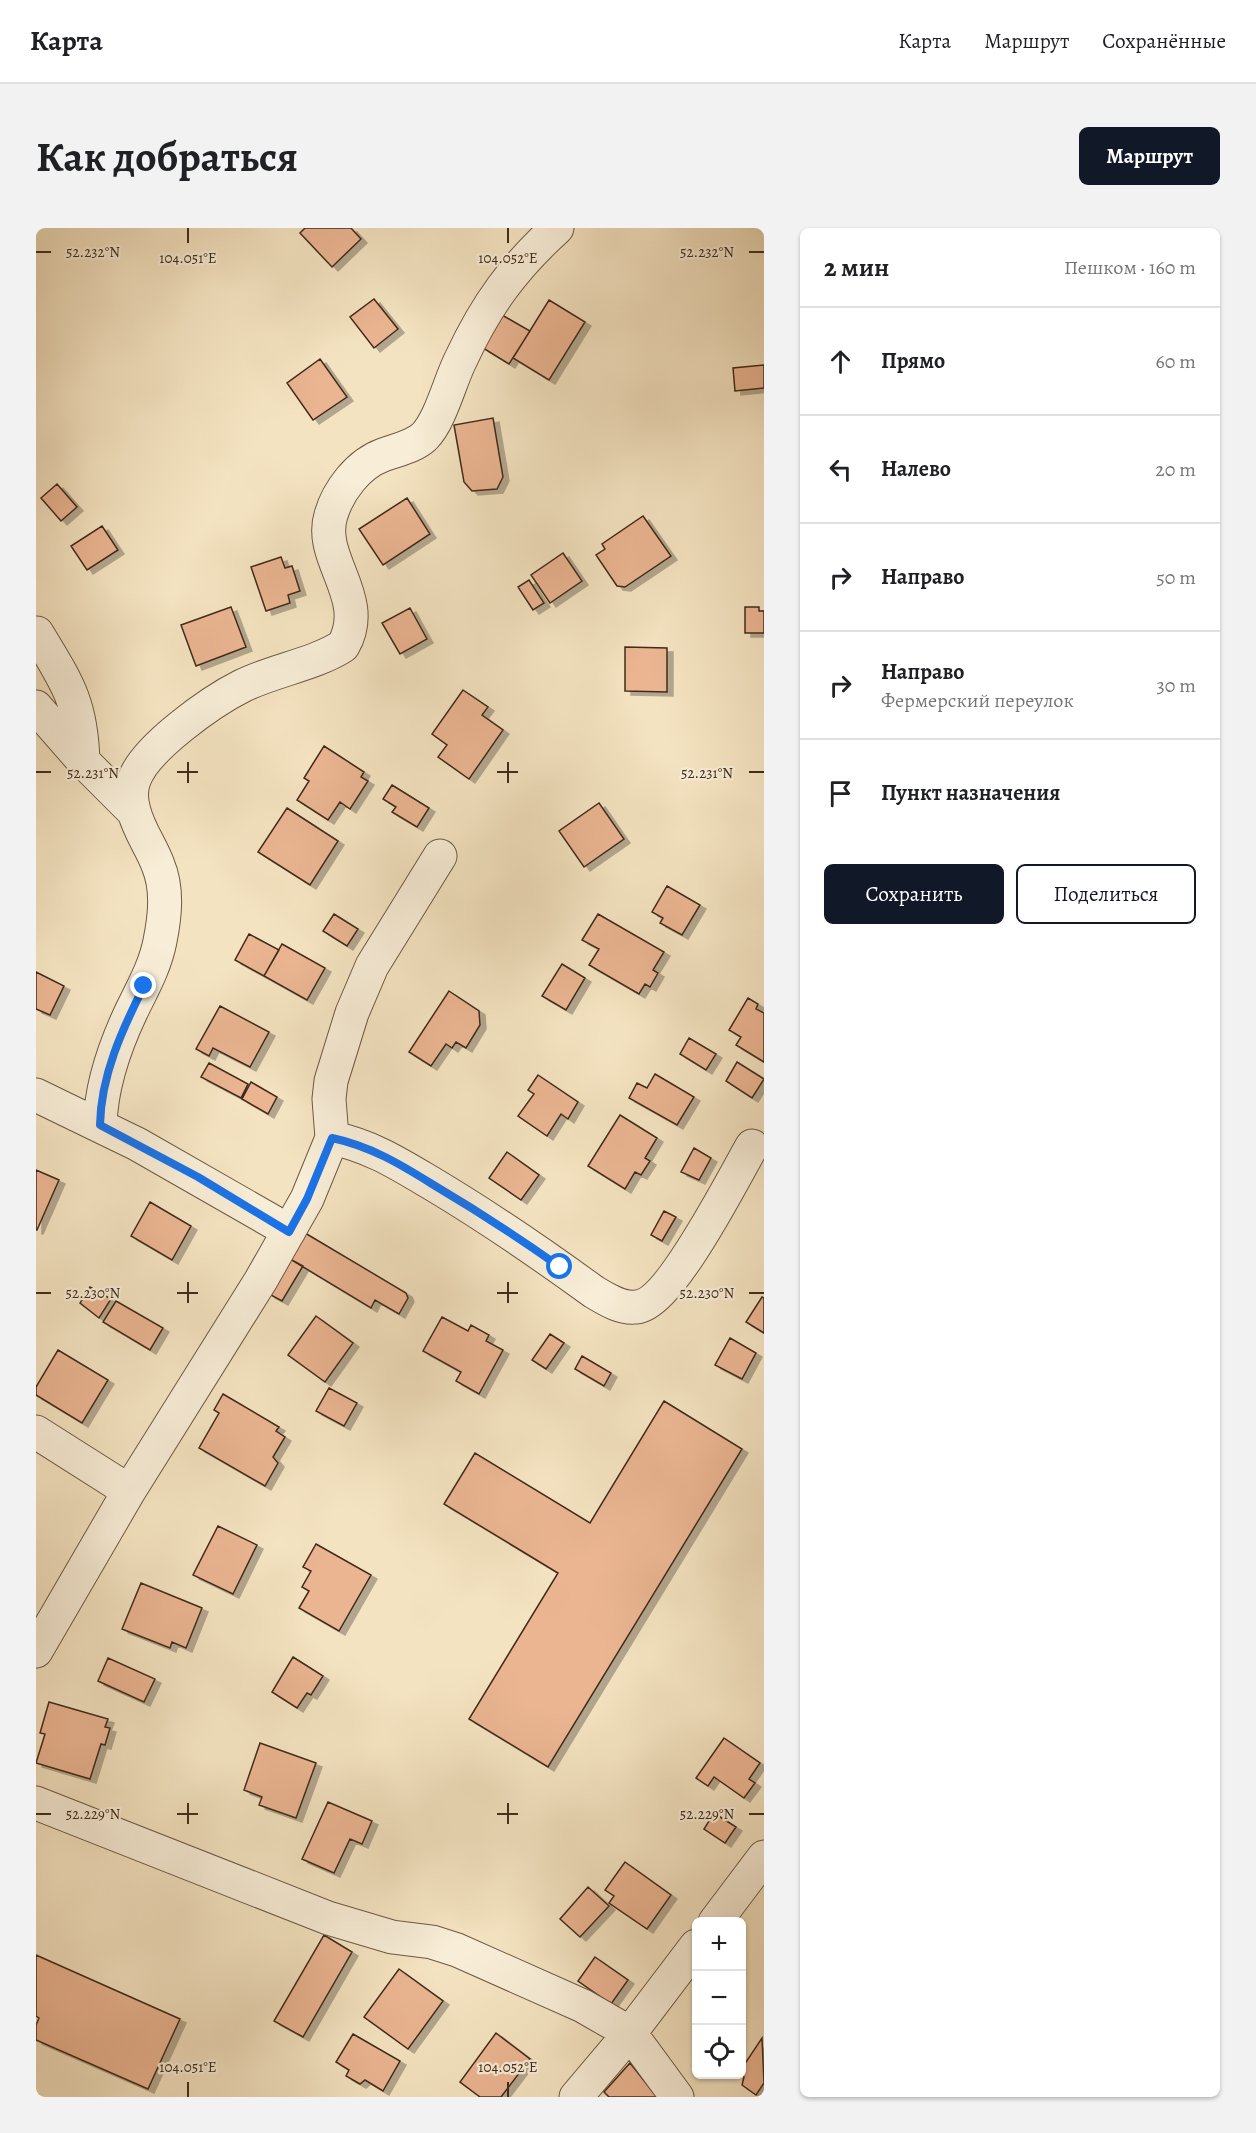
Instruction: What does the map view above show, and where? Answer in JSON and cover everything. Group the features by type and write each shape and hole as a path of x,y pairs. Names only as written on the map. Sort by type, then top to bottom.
{"street":[{"path":"100,1125 102,1098 110,1063 155,962 164,908 163,882 158,864 134,812 131,790 142,765 199,711 242,686 343,646 350,629 351,606 348,590 329,541 330,516 359,469 371,460 425,436 436,418 460,359 488,305 507,279 557,228"},
{"path":"37,633 77,708 83,761"},
{"path":"36,707 83,761 134,812"},
{"path":"36,1651 129,1491 261,1280 307,1199 332,1138 329,1099 331,1081 351,1013 372,966 440,856"},
{"path":"36,1095 100,1125 198,1177 289,1232"},
{"path":"332,1138 358,1143 380,1153 483,1214 594,1292 611,1302 637,1308 649,1303 675,1276 752,1146"},
{"path":"36,1432 129,1491"},
{"path":"36,1803 328,1918 392,1937 432,1942 457,1950 583,2006 630,2033 677,2097"},
{"path":"719,1917 764,1857"},
{"path":"576,2097 630,2033 692,1951"}],"building":[{"path":"305,228 351,228 361,239 332,267 300,233"},
{"path":"374,299 398,329 374,348 350,317"},
{"path":"549,300 585,322 549,380 513,358"},
{"path":"502,315 530,331 509,364 483,348"},
{"path":"320,359 347,397 313,420 287,383"},
{"path":"764,365 764,388 735,391 733,368"},
{"path":"493,418 503,477 497,489 472,491 464,482 454,425"},
{"path":"57,484 77,507 61,521 41,498"},
{"path":"407,498 430,534 383,565 359,529"},
{"path":"643,516 671,556 625,587 617,586 596,555 605,549 602,544"},
{"path":"102,526 118,550 87,570 71,546"},
{"path":"563,553 582,581 550,603 531,575"},
{"path":"281,557 285,568 292,566 300,591 288,595 290,603 266,611 251,567"},
{"path":"529,580 544,603 533,610 518,587"},
{"path":"231,607 246,647 196,666 181,625"},
{"path":"745,607 759,607 759,611 764,611 764,633 745,633"},
{"path":"410,608 427,639 400,654 382,623"},
{"path":"625,647 667,648 667,692 625,691"},
{"path":"463,690 488,707 482,715 503,730 469,779 438,757 447,745 432,734"},
{"path":"324,746 364,772 361,777 368,781 350,809 340,802 328,820 297,800 309,781 304,778"},
{"path":"392,785 429,808 417,827 392,812 396,807 383,799"},
{"path":"599,803 624,839 584,867 559,831"},
{"path":"287,808 338,841 310,885 258,852"},
{"path":"667,886 700,905 682,935 660,923 663,918 652,912"},
{"path":"334,914 358,929 347,946 323,931"},
{"path":"598,914 664,952 653,970 658,973 650,987 645,984 639,994 589,965 599,949 582,940"},
{"path":"249,934 279,950 264,976 235,960"},
{"path":"282,944 325,968 307,1000 264,976"},
{"path":"562,964 585,978 566,1010 542,996"},
{"path":"36,972 64,986 50,1015 36,1009"},
{"path":"449,991 479,1011 480,1025 466,1048 456,1042 452,1048 446,1044 431,1066 409,1052"},
{"path":"748,998 758,1004 756,1009 764,1013 764,1062 736,1045 741,1037 729,1030"},
{"path":"220,1006 269,1032 250,1067 213,1048 209,1056 196,1049"},
{"path":"689,1038 716,1054 706,1070 680,1054"},
{"path":"737,1062 764,1079 752,1098 726,1081"},
{"path":"209,1063 248,1084 241,1098 201,1077"},
{"path":"655,1074 694,1097 677,1125 629,1098 637,1083 647,1088"},
{"path":"538,1075 578,1102 568,1119 561,1114 547,1136 518,1116 534,1094 528,1090"},
{"path":"251,1082 277,1097 268,1114 242,1099"},
{"path":"620,1115 657,1138 645,1158 650,1161 641,1175 635,1172 625,1189 588,1166"},
{"path":"694,1148 711,1158 699,1180 681,1172"},
{"path":"507,1152 539,1175 521,1200 489,1178"},
{"path":"36,1170 59,1180 37,1230 36,1230"},
{"path":"150,1202 191,1226 172,1260 131,1236"},
{"path":"664,1211 676,1217 662,1241 651,1235"},
{"path":"305,1233 406,1293 408,1298 399,1314 375,1300 371,1308 290,1259"},
{"path":"290,1259 303,1266 282,1301 269,1294"},
{"path":"90,1287 111,1299 99,1318 80,1303"},
{"path":"762,1297 764,1298 764,1333 746,1322"},
{"path":"116,1301 163,1328 150,1350 103,1322"},
{"path":"316,1316 353,1343 325,1382 288,1355"},
{"path":"442,1317 468,1331 471,1325 489,1335 486,1341 503,1350 479,1394 456,1381 461,1372 423,1351"},
{"path":"550,1334 564,1343 546,1369 532,1360"},
{"path":"730,1338 756,1353 742,1379 715,1365"},
{"path":"58,1350 108,1380 82,1423 36,1395 36,1387"},
{"path":"582,1356 611,1373 604,1386 575,1369"},
{"path":"329,1388 357,1403 344,1426 316,1411"},
{"path":"223,1394 279,1427 276,1431 285,1437 273,1457 278,1463 265,1486 199,1448 219,1413 214,1410"},
{"path":"664,1401 742,1449 548,1767 469,1719 558,1573 444,1504 475,1453 590,1523"},
{"path":"218,1526 257,1545 233,1594 193,1575"},
{"path":"316,1544 371,1575 339,1631 299,1608 309,1591 302,1587 311,1571 303,1567"},
{"path":"141,1583 202,1608 186,1648 172,1642 170,1648 122,1629"},
{"path":"293,1657 323,1676 311,1695 307,1693 297,1708 272,1692"},
{"path":"108,1658 155,1679 144,1702 98,1681"},
{"path":"49,1702 108,1719 105,1727 110,1728 105,1745 101,1744 90,1779 36,1763 45,1734 40,1733"},
{"path":"724,1738 760,1763 749,1779 755,1783 744,1798 714,1777 708,1786 696,1778"},
{"path":"260,1743 316,1763 296,1818 259,1805 262,1797 244,1790"},
{"path":"328,1802 372,1821 362,1844 350,1839 334,1873 302,1859"},
{"path":"714,1813 736,1827 725,1843 704,1829"},
{"path":"625,1862 671,1895 647,1929 609,1903 614,1896 605,1890"},
{"path":"588,1887 609,1906 580,1937 560,1919"},
{"path":"324,1935 352,1952 303,2037 274,2021"},
{"path":"36,1955 180,2019 148,2089 36,2040 36,2025 39,2018 36,2016"},
{"path":"595,1957 628,1980 611,2004 578,1981"},
{"path":"399,1969 443,2001 408,2049 364,2017"},
{"path":"496,2033 530,2059 501,2097 480,2097 460,2082"},
{"path":"353,2034 400,2061 383,2091 365,2080 360,2084 346,2076 349,2070 336,2062"},
{"path":"762,2038 764,2083 756,2095 742,2085 744,2079 746,2079 746,2062"},
{"path":"630,2063 657,2097 609,2097 604,2092"}],"route":[{"path":"144,986 110,1063 104,1085 100,1125 198,1177 289,1232 307,1199 332,1138 358,1143 380,1153 483,1214 560,1267"}]}
